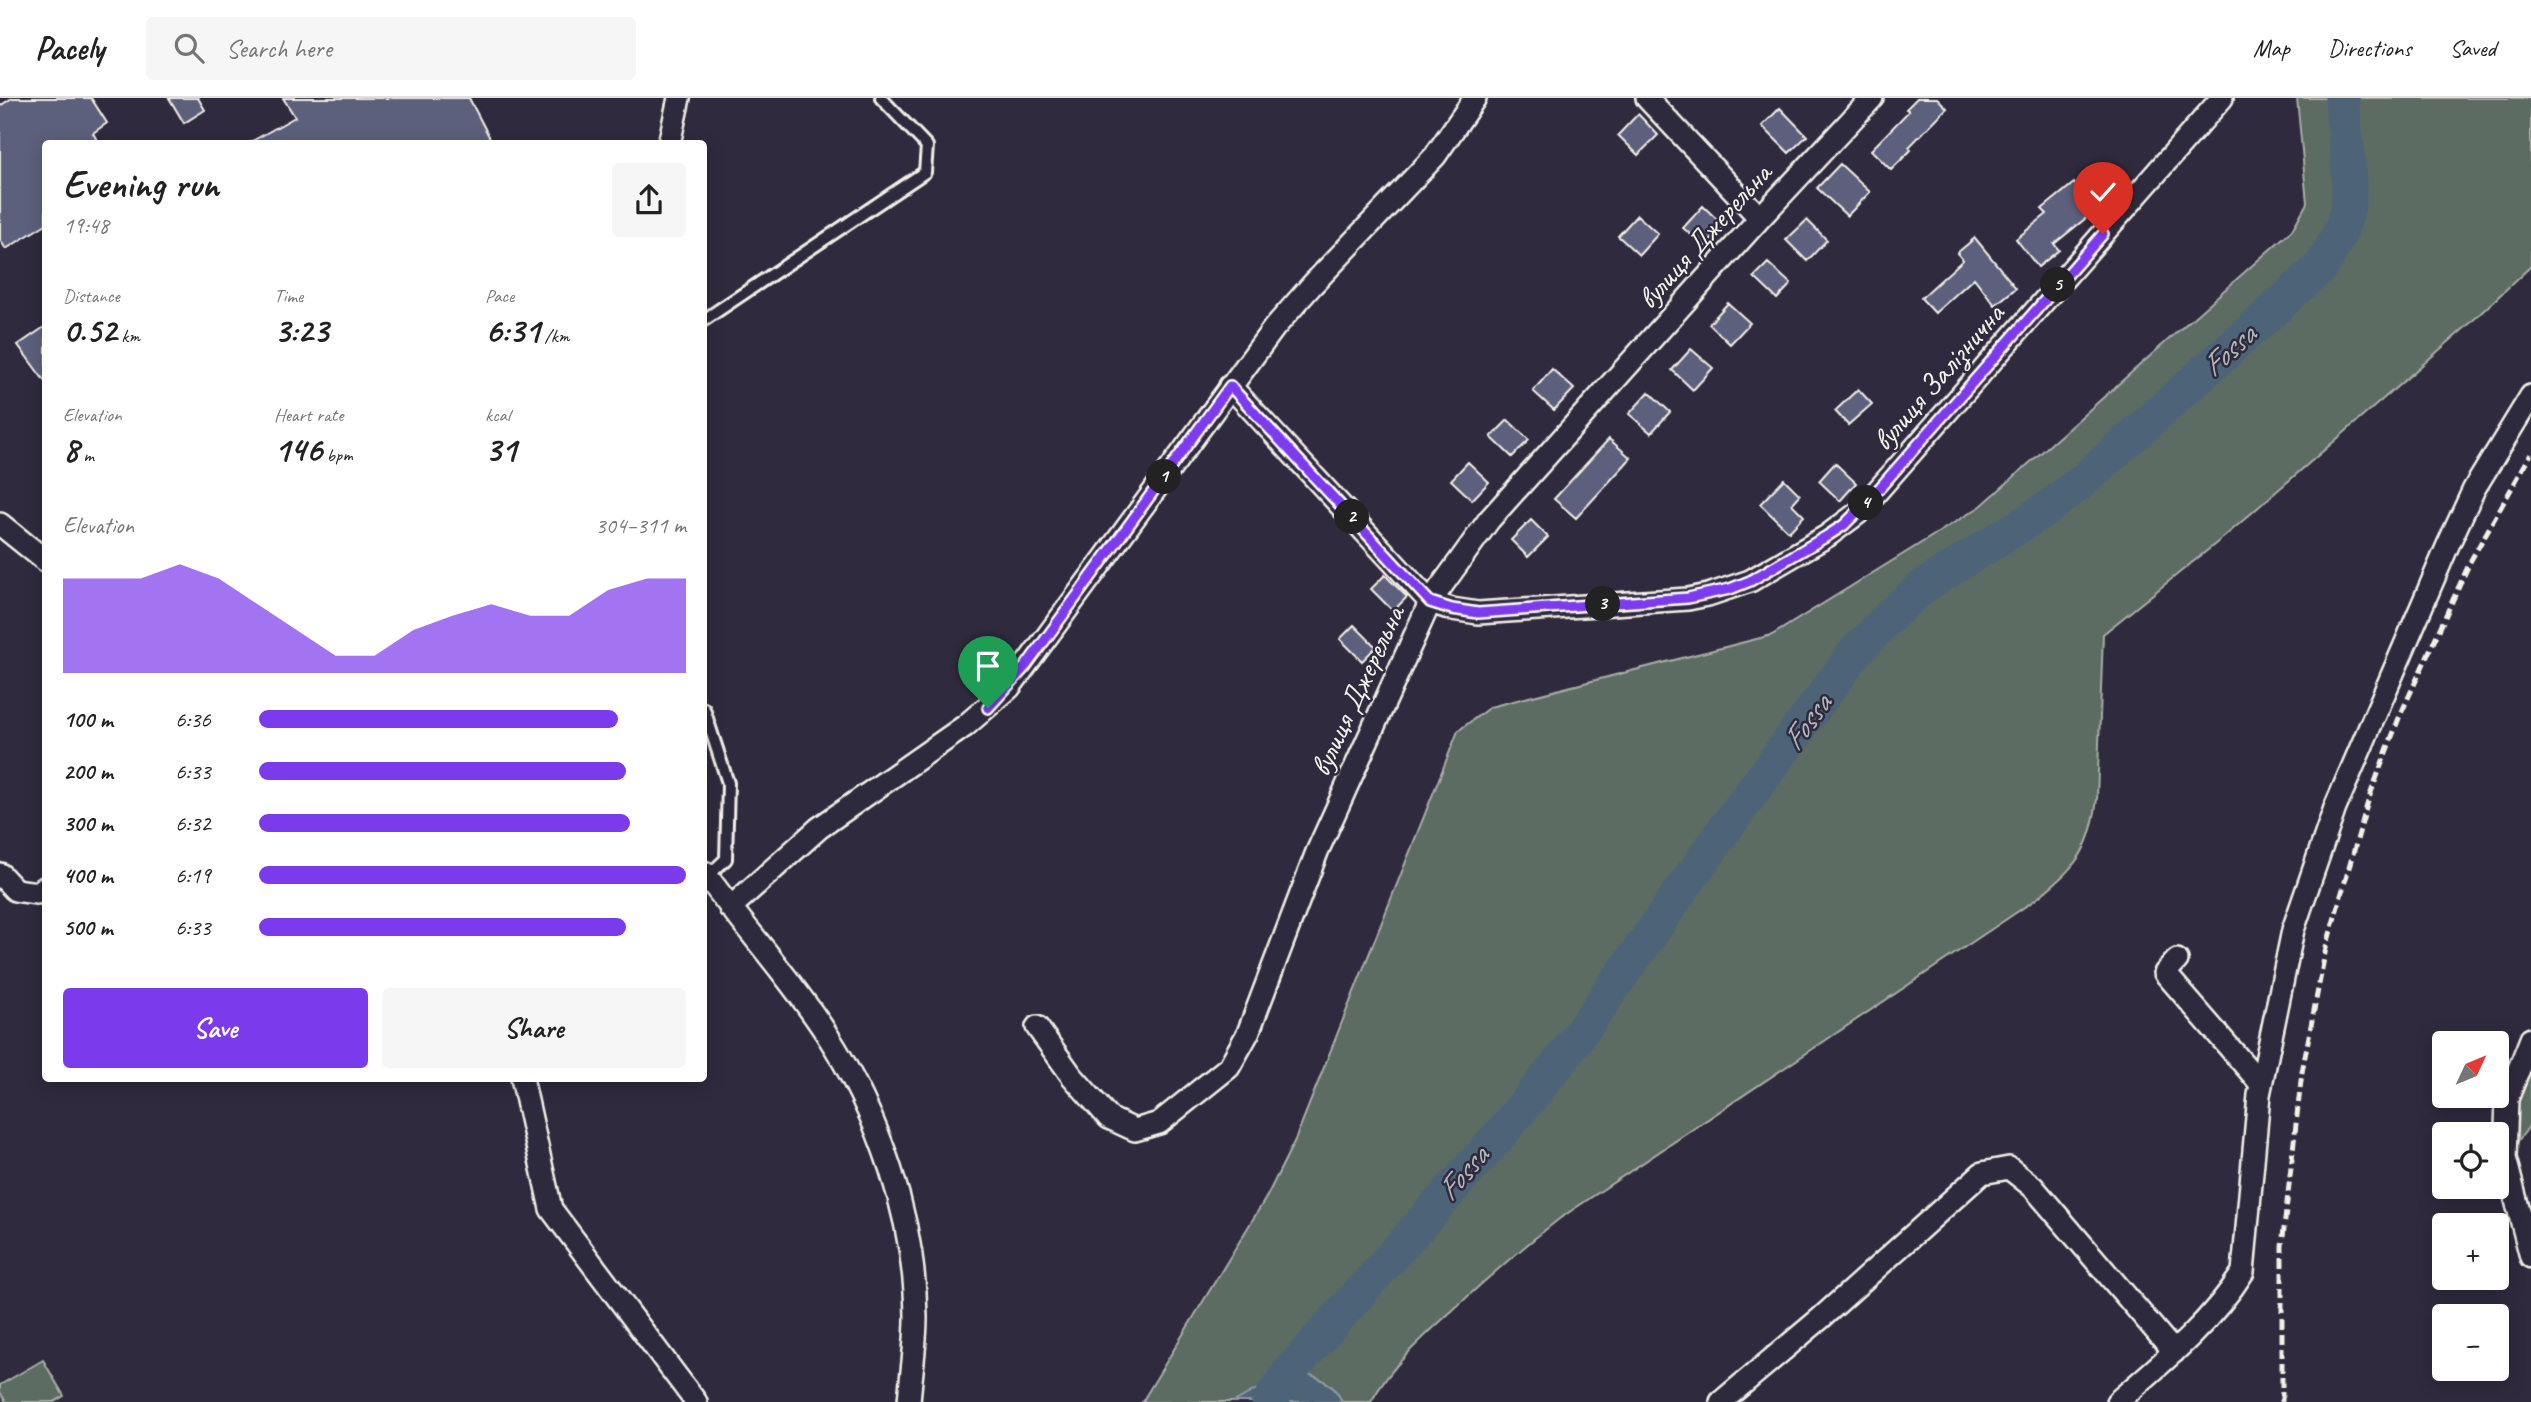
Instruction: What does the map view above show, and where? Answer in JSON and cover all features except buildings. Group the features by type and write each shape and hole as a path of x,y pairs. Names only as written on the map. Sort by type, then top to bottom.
{"street":[{"path":"670,140 678,98"},
{"path":"730,908 819,828 965,726 1009,688 1292,305 1435,156 1475,98"},
{"path":"1647,98 1760,218"},
{"name":"вулиця Джерельна","path":"1037,1027 1072,1076 1109,1118 1135,1130 1159,1123 1229,1067 1248,1033 1317,852 1430,602 1489,520 1760,218 1872,98"},
{"name":"вулиця Залізнична","path":"1430,602 1478,613 1688,598 1730,589 1750,581 1827,536 1844,525 1870,499 2222,98"},
{"path":"1230,386 1430,602"},
{"path":"2117,1402 2174,1352 2228,1296 2243,1272 2261,1084 2293,930 2335,807 2474,489 2531,396"},
{"path":"0,524 42,558"},
{"path":"0,874 15,890 41,890"},
{"path":"707,877 827,1035 870,1114 904,1214 916,1318 909,1402"},
{"path":"2177,960 2165,973 2261,1084"},
{"path":"2531,1039 2507,1099 2505,1158 2531,1257"},
{"path":"523,1082 551,1209 696,1402"},
{"path":"1721,1402 1821,1318 1982,1173 2009,1168 2033,1187 2174,1352"}],"lane":[{"path":"707,318 925,172 927,146 881,98"},
{"path":"707,718 728,783 726,859 707,873"}],"green space":[{"path":"2297,98 2531,98 2531,266 2467,326 2224,537 2103,634 2097,799 2085,846 2070,868 2035,900 1559,1219 1518,1252 1419,1342 1388,1376 1371,1402 1142,1402 1267,1196 1295,1140 1458,731 1490,707 1772,635 1981,506 2292,230 2307,203"},
{"path":"2531,1039 2531,1124 2509,1153 2509,1140"},
{"path":"43,1360 64,1396 54,1402 6,1402 0,1392 0,1385"}],"water":[{"path":"1291,1370 1328,1383 1342,1402 1234,1402"}],"waterway":[{"name":"Fossa","path":"1269,1402 1291,1370 1503,1131 1565,1055 1726,827 1857,650 1925,585 2045,510 2086,478 2321,267 2340,233 2348,206 2349,172 2342,98"}],"railway":[{"path":"2282,1402 2282,1246 2302,1072 2326,948 2369,798 2399,718 2471,560 2531,454"}],"route":[{"path":"988,708 1009,688 1026,666 1230,386 1430,602 1478,613 1708,595 1750,581 1827,536 1858,513 2103,234"}]}
